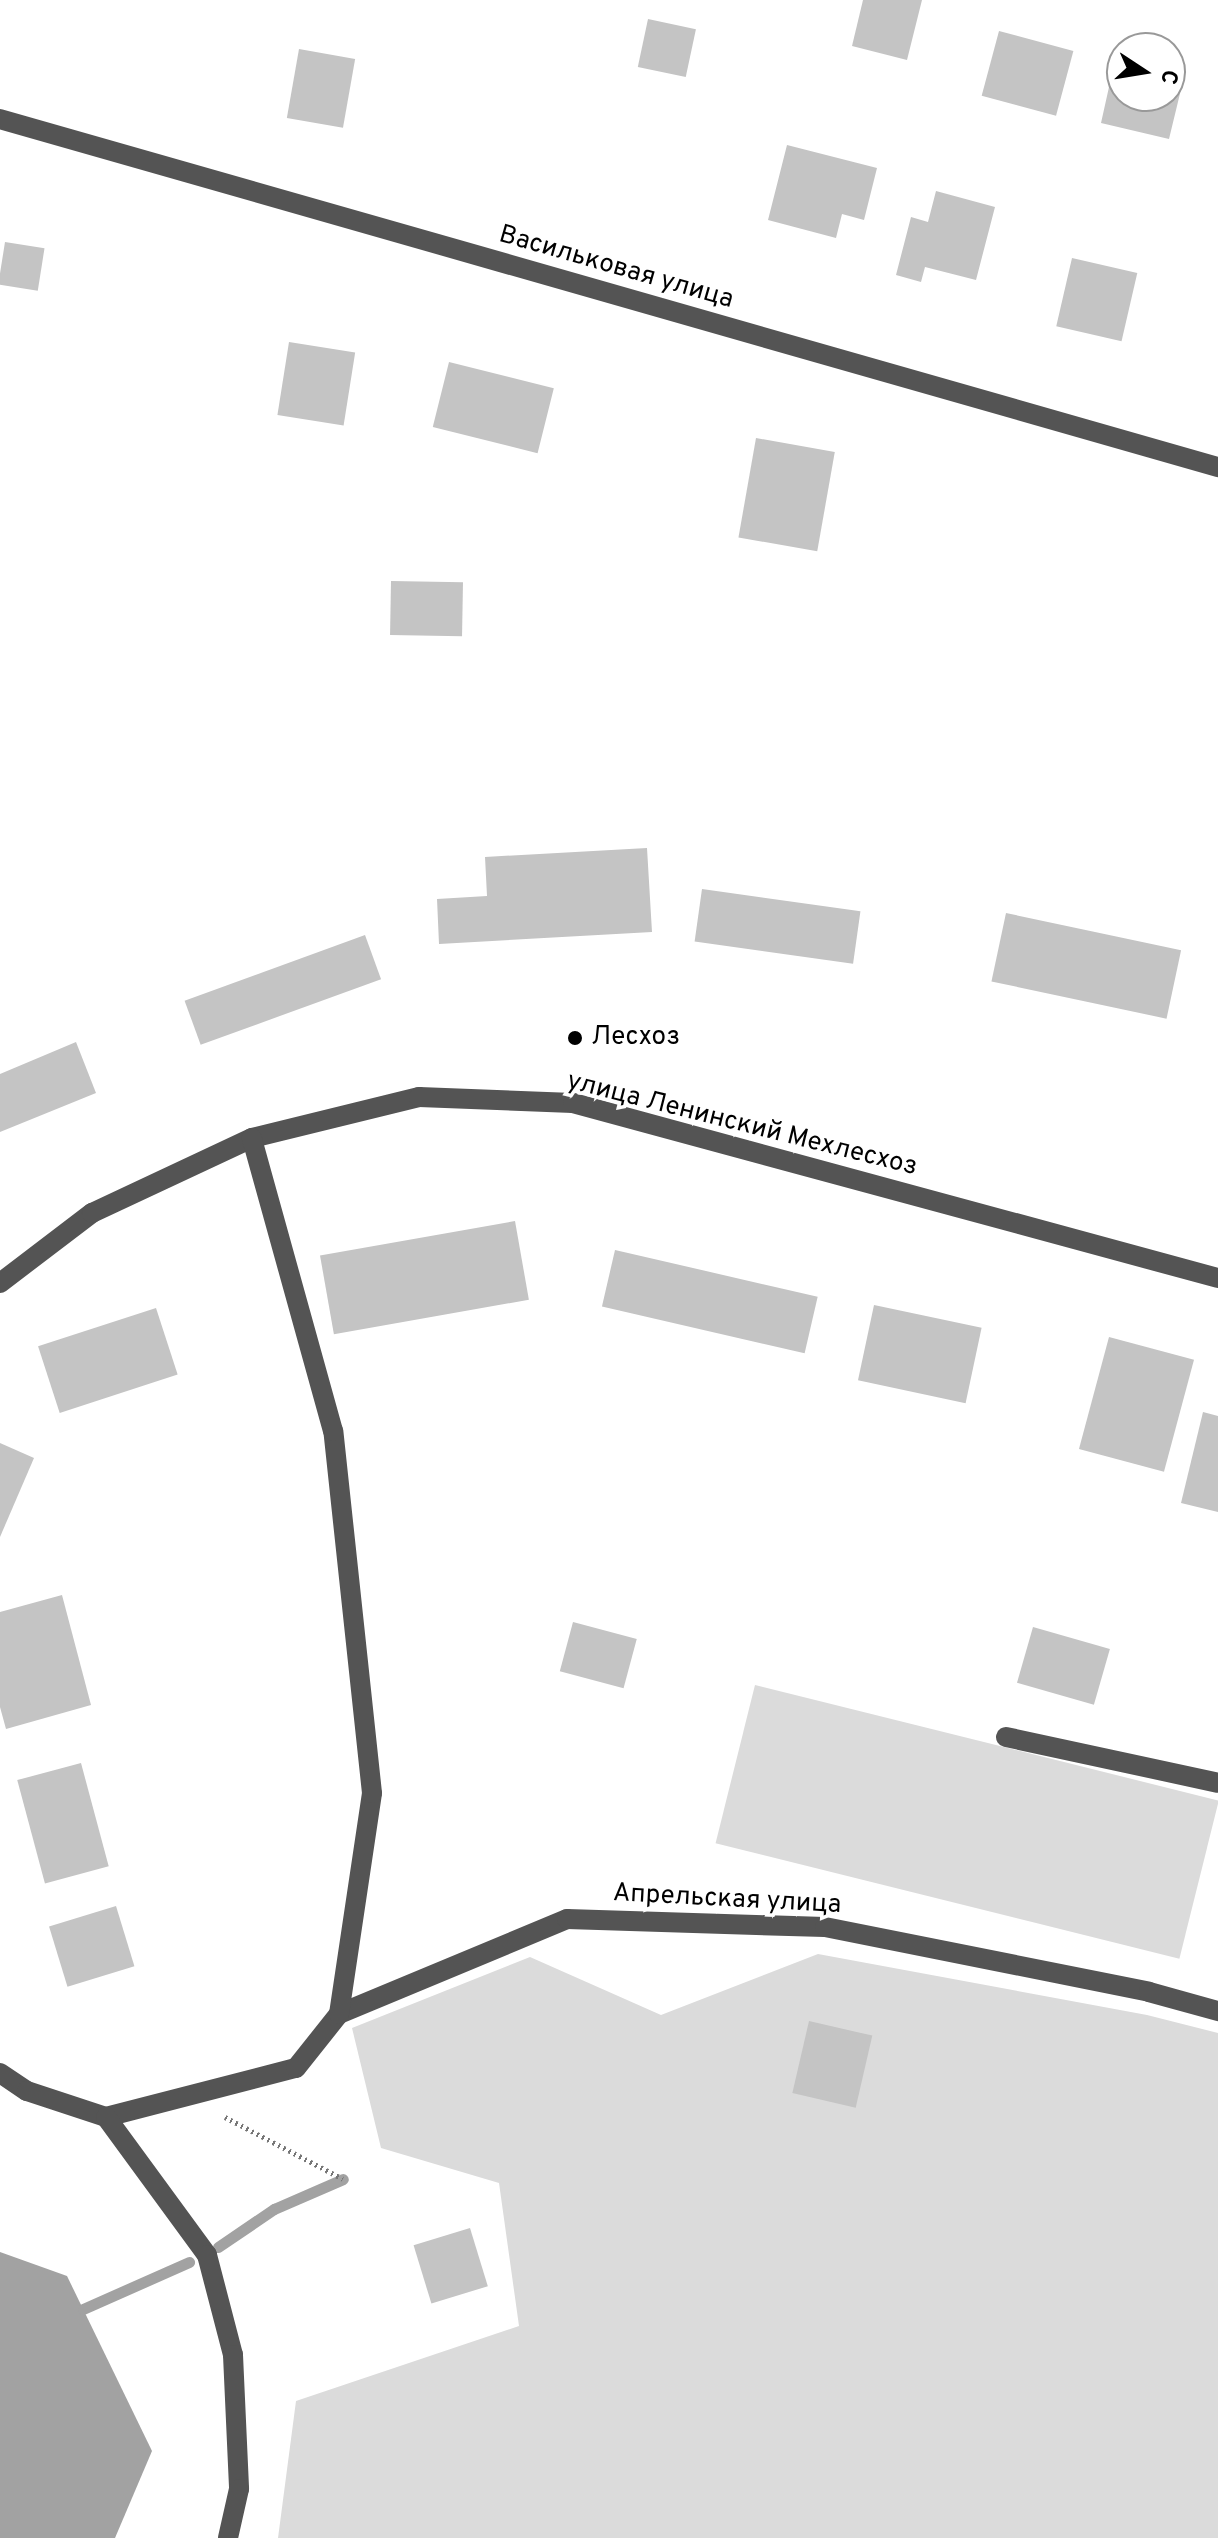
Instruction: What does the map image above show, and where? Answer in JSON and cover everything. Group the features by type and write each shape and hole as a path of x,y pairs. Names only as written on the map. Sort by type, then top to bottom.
{"street":[{"name":"Васильковая улица","path":"0,119 1218,467"},
{"name":"улица Ленинский Мехлесхоз","path":"0,1283 92,1213 252,1138 419,1097 573,1103 1218,1278"},
{"path":"0,2073 27,2091 106,2117 296,2068 339,2014 372,1793 333,1431 252,1138"},
{"path":"1006,1737 1218,1783"},
{"name":"Апрельская улица","path":"339,2014 567,1919 825,1927 1149,1992 1218,2011"},
{"path":"106,2117 207,2255 233,2355 239,2489 228,2538"}],"path":[{"path":"185,2096 343,2179"}],"shaded area":[{"path":"755,1685 1218,1800 1179,1959 716,1843"},
{"path":"818,1954 1147,2015 1218,2033 1218,2538 278,2538 296,2401 519,2326 499,2183 381,2148 352,2028 530,1957 661,2015"},
{"path":"0,2252 67,2276 152,2451 115,2538 0,2538"}],"building":[{"path":"863,0 922,0 907,60 852,46"},
{"path":"648,19 696,29 686,77 638,67"},
{"path":"999,31 1073,51 1056,116 982,96"},
{"path":"299,49 355,59 343,128 287,118"},
{"path":"1106,100 1106,112 1176,112 1169,139 1101,123"},
{"path":"787,145 877,168 864,220 842,214 836,238 768,220"},
{"path":"936,191 995,207 976,280 925,267 921,282 896,275 911,217 928,222"},
{"path":"5,242 45,248 38,291 0,285"},
{"path":"1072,258 1137,273 1122,341 1056,326"},
{"path":"289,342 355,352 344,426 277,415"},
{"path":"449,362 554,388 538,453 433,427"},
{"path":"756,438 835,452 817,551 738,537"},
{"path":"391,581 463,582 462,636 390,635"},
{"path":"647,848 652,932 439,944 437,899 487,896 485,857"},
{"path":"702,889 860,911 853,964 695,941"},
{"path":"1006,913 1181,950 1167,1019 991,981"},
{"path":"365,935 381,979 201,1045 185,1001"},
{"path":"76,1042 96,1093 0,1132 0,1074"},
{"path":"515,1221 529,1300 334,1334 320,1255"},
{"path":"615,1250 818,1297 805,1353 602,1307"},
{"path":"874,1305 982,1328 966,1403 858,1380"},
{"path":"156,1308 178,1375 60,1413 38,1346"},
{"path":"1109,1337 1194,1360 1164,1472 1079,1449"},
{"path":"1203,1412 1218,1416 1218,1512 1181,1503"},
{"path":"0,1443 34,1458 0,1537"},
{"path":"62,1595 91,1705 6,1729 0,1707 0,1612"},
{"path":"573,1622 637,1639 624,1688 560,1671"},
{"path":"1033,1627 1110,1649 1094,1705 1017,1683"},
{"path":"81,1763 109,1866 45,1883 17,1780"},
{"path":"116,1906 134,1966 67,1987 49,1926"},
{"path":"809,2021 872,2036 856,2108 792,2093"},
{"path":"470,2228 488,2286 431,2304 414,2245"}],"waterway":[{"path":"218,2247 274,2209 343,2179"},
{"path":"83,2309 189,2262"}],"place":[{"name":"Лесхоз","path":"575,1038"}]}
